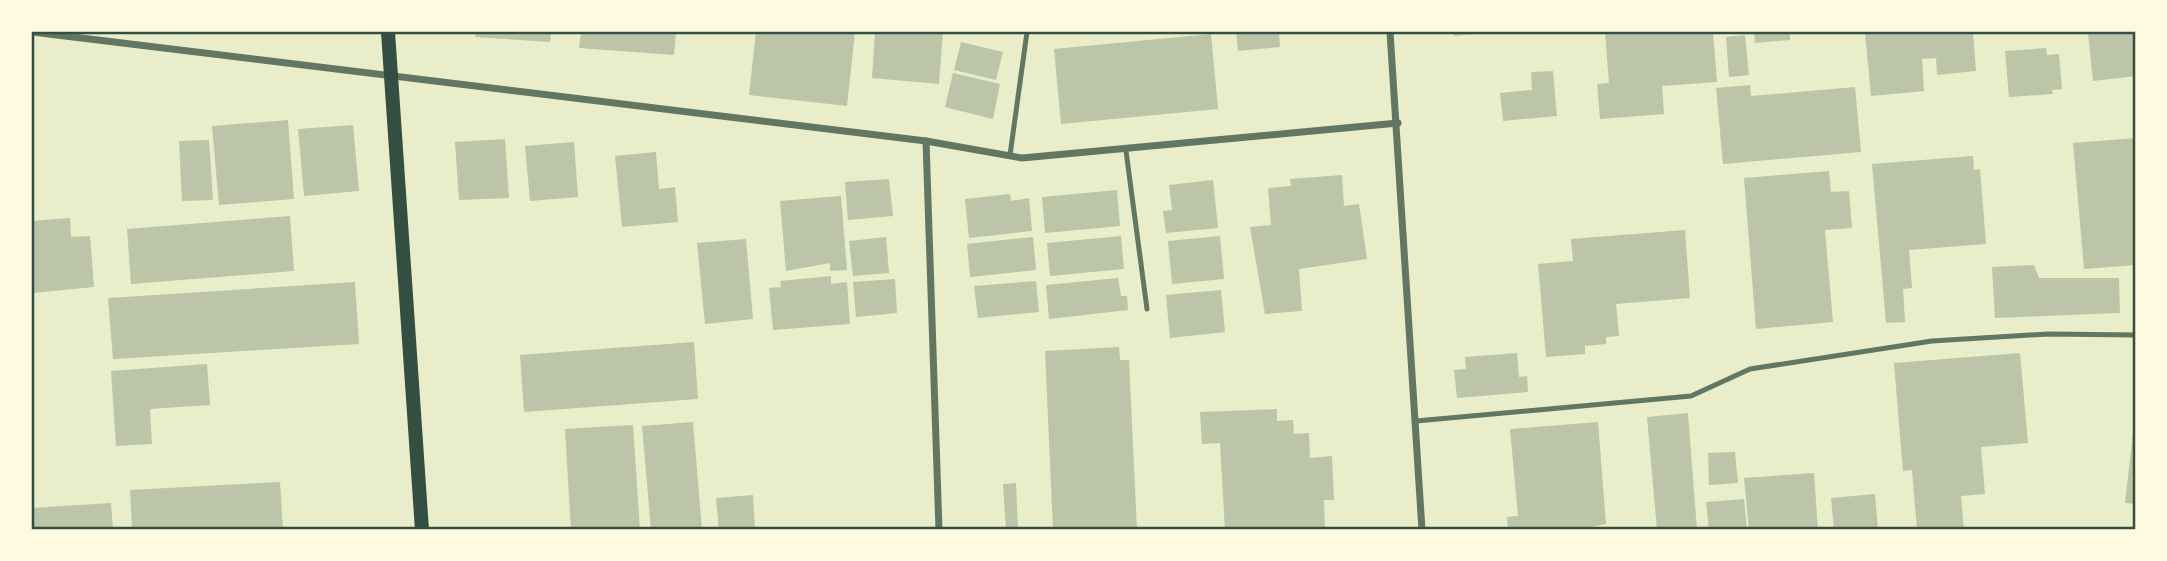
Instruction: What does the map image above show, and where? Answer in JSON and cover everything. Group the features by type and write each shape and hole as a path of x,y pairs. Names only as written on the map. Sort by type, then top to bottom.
{"main road":[{"path":"388,32 422,530"}],"street":[{"path":"32,32 926,141 1022,158 1398,123"},
{"path":"1390,32 1398,123 1422,530"},
{"path":"926,141 939,530"}],"lane":[{"path":"1010,155 1027,32"},
{"path":"1126,150 1147,309"},
{"path":"1416,421 1691,396 1749,369 1932,341 2048,334 2136,335"}],"building":[{"path":"476,32 551,32 550,42 475,37"},
{"path":"581,32 676,32 674,55 579,48"},
{"path":"756,32 855,32 847,106 749,95"},
{"path":"875,32 943,32 939,84 872,78"},
{"path":"1236,32 1279,32 1280,47 1238,51"},
{"path":"1454,32 1489,32 1489,33 1454,36"},
{"path":"1605,32 1713,32 1717,82 1662,86 1664,114 1600,119 1597,84 1609,83"},
{"path":"1754,32 1790,32 1790,40 1755,43"},
{"path":"1865,32 1973,32 1976,71 1937,75 1936,58 1922,59 1924,91 1871,96"},
{"path":"2136,32 2136,76 2093,81 2088,33"},
{"path":"1211,34 1218,109 1061,124 1054,49"},
{"path":"1745,35 1749,75 1729,77 1726,37"},
{"path":"961,42 1003,52 996,80 954,70"},
{"path":"2046,48 2047,55 2059,54 2062,89 2052,90 2053,94 2009,97 2005,51"},
{"path":"1553,71 1557,116 1503,121 1500,93 1532,90 1531,72"},
{"path":"953,73 1000,84 993,119 945,107"},
{"path":"1750,85 1751,96 1855,87 1861,152 1723,164 1716,88"},
{"path":"288,120 294,199 219,205 212,126"},
{"path":"353,125 359,191 304,196 298,129"},
{"path":"2136,138 2136,265 2084,269 2073,143"},
{"path":"505,139 509,198 459,200 455,142"},
{"path":"209,140 213,200 182,201 179,141"},
{"path":"574,142 578,197 530,201 525,146"},
{"path":"656,152 659,189 675,187 678,222 622,227 615,156"},
{"path":"1973,156 1974,170 1980,169 1986,244 1909,250 1912,288 1903,289 1905,322 1886,323 1872,164"},
{"path":"1829,171 1831,192 1849,191 1852,228 1825,230 1833,322 1756,329 1744,178"},
{"path":"1342,175 1344,206 1359,204 1367,259 1299,269 1302,311 1265,314 1250,227 1271,225 1268,188 1291,186 1290,179"},
{"path":"889,179 893,216 848,220 845,182"},
{"path":"1213,180 1218,228 1166,233 1163,211 1172,210 1169,185"},
{"path":"1117,190 1120,226 1045,233 1042,197"},
{"path":"1010,194 1011,201 1029,198 1032,231 969,238 965,199"},
{"path":"841,196 847,270 830,271 830,263 786,271 780,201"},
{"path":"290,216 294,271 131,284 127,229"},
{"path":"70,218 71,237 90,236 94,287 32,293 32,221"},
{"path":"1685,230 1690,298 1616,304 1619,336 1606,337 1606,344 1585,346 1585,354 1546,357 1538,264 1573,261 1571,239"},
{"path":"1121,236 1124,269 1050,276 1047,243"},
{"path":"1220,236 1224,279 1172,284 1168,241"},
{"path":"886,237 889,273 853,276 849,241"},
{"path":"1033,237 1036,270 970,277 967,244"},
{"path":"746,239 753,319 705,324 697,243"},
{"path":"2034,265 2039,278 2119,278 2120,313 1995,318 1992,267"},
{"path":"831,276 831,284 847,282 850,324 773,330 769,288 781,287 780,281"},
{"path":"1118,278 1121,296 1127,296 1128,310 1049,319 1046,285"},
{"path":"895,279 897,313 856,317 853,282"},
{"path":"1036,281 1039,312 978,318 974,286"},
{"path":"355,282 359,344 113,359 108,298"},
{"path":"1221,290 1225,332 1170,338 1166,295"},
{"path":"694,342 698,399 524,412 520,355"},
{"path":"1119,347 1120,360 1129,360 1137,530 1053,530 1045,351"},
{"path":"1517,353 1519,377 1527,376 1528,392 1457,398 1454,370 1466,369 1465,357"},
{"path":"2020,353 2028,443 1981,447 1985,494 1961,496 1964,530 1917,530 1912,470 1903,471 1894,363"},
{"path":"207,364 210,405 150,409 152,444 116,446 111,371"},
{"path":"1277,409 1277,421 1293,420 1294,434 1309,433 1310,458 1332,456 1334,500 1324,500 1325,530 1225,530 1220,443 1202,444 1200,412"},
{"path":"1688,413 1697,530 1657,530 1647,417"},
{"path":"693,422 702,530 651,530 642,426"},
{"path":"1598,422 1606,524 1575,530 1508,530 1507,517 1518,516 1510,429"},
{"path":"2136,424 2136,504 2125,503"},
{"path":"633,425 640,530 571,530 565,429"},
{"path":"1735,452 1738,483 1709,485 1708,453"},
{"path":"1814,473 1818,530 1749,530 1744,478"},
{"path":"280,482 283,530 132,530 130,490"},
{"path":"1016,483 1018,530 1006,530 1003,484"},
{"path":"1875,494 1878,530 1834,530 1831,498"},
{"path":"753,495 755,530 719,530 716,498"},
{"path":"1744,499 1747,530 1709,530 1706,502"},
{"path":"111,503 113,530 32,530 32,508"}]}
